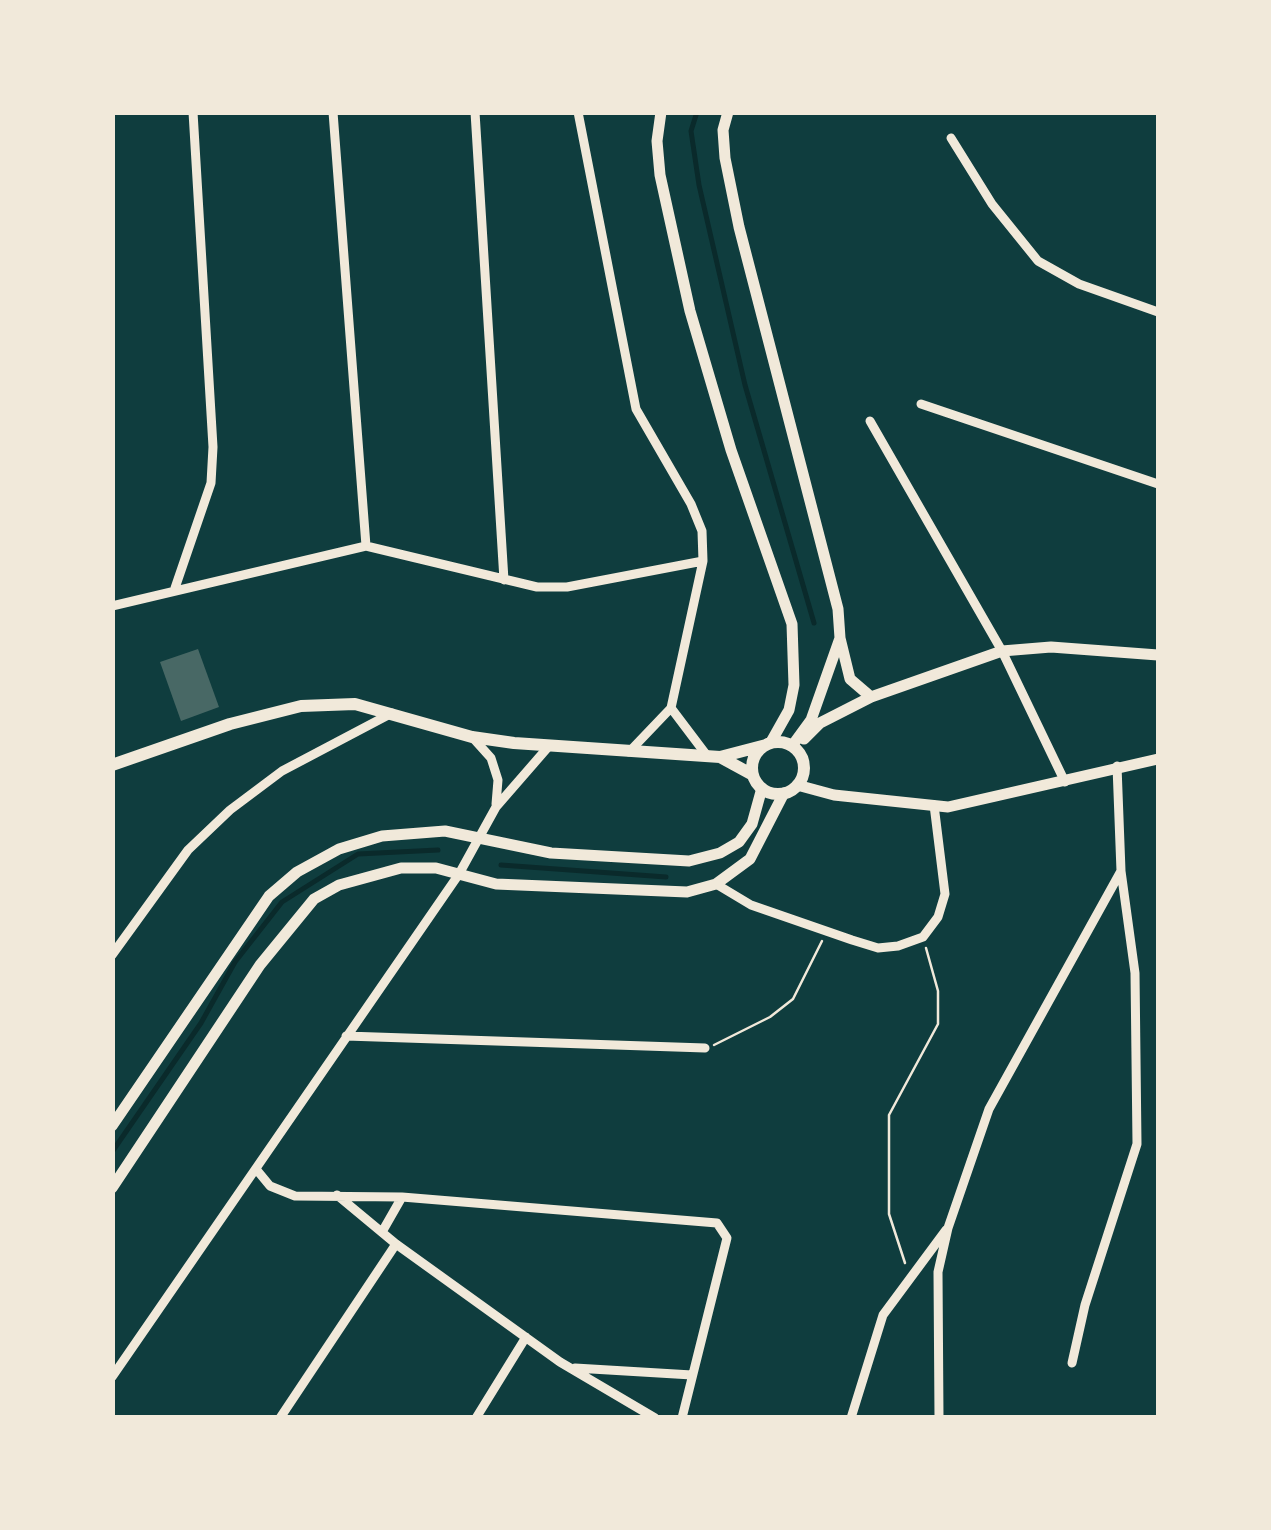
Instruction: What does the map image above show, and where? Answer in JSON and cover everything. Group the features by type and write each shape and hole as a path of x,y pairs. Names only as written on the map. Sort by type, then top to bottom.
{"main road":[{"path":"112,765 230,724 302,706 355,704 395,712 472,737 628,754 714,757 768,744 794,748 804,767 798,785 784,793 762,788 753,775 714,757"},
{"path":"753,775 754,758 768,744"}],"street":[{"path":"175,588 211,483 213,447 193,112"},
{"path":"333,112 366,546"},
{"path":"475,112 504,580"},
{"path":"578,112 636,409 692,504 702,531 703,561 671,708 628,754"},
{"path":"662,112 656,141 660,175 690,311 730,450 792,624 794,686 789,710 768,744"},
{"path":"728,112 723,130 725,158 838,609 850,679 871,697"},
{"path":"951,138 992,204 1038,261 1079,284 1158,312"},
{"path":"921,404 1158,484"},
{"path":"870,422 1002,651 1065,782"},
{"path":"112,606 175,588 366,546 504,580 566,587 703,561"},
{"path":"794,748 811,720 840,638"},
{"path":"794,748 820,723 871,697 1002,651 1050,647 1158,655"},
{"path":"671,708 714,757"},
{"path":"112,956 188,850 230,810 282,771 395,712"},
{"path":"472,737 491,758 498,780 496,807"},
{"path":"112,1378 458,874 496,807 548,746"},
{"path":"798,785 834,795 934,806 986,801 1158,758"},
{"path":"1072,1363 1106,1236 1137,1144 1134,973 1122,871 1118,766"},
{"path":"112,1126 245,925 269,896 298,872 339,849 382,836 445,831 551,854 690,860 720,853 739,842 752,824 762,788"},
{"path":"112,1188 260,966 314,898 339,885 401,868 458,874 496,884 656,894 688,892 716,884 750,859 784,793"},
{"path":"716,884 734,898 878,948 923,937 938,917 945,894 934,806"},
{"path":"940,1418 938,1272 948,1228 989,1109 1122,871"},
{"path":"346,1036 705,1048"},
{"path":"256,1169 282,1193 662,1215 705,1220 723,1227 726,1238 682,1418"},
{"path":"334,1194 396,1244 526,1337 655,1418"},
{"path":"382,1232 402,1197"},
{"path":"851,1418 884,1315 948,1228"},
{"path":"280,1418 396,1244"},
{"path":"476,1418 526,1337"},
{"path":"572,1368 692,1374"}],"path":[{"path":"705,1048 770,1018 793,999 804,984 827,930"},
{"path":"910,1277 889,1214 886,1164 889,1115 895,1098 938,1024 938,990 923,937"}],"building":[{"path":"198,649 219,707 181,721 160,662"}],"waterway":[{"path":"697,112 691,131 699,185 745,385 814,623"},
{"path":"112,1152 201,1023 235,962 282,902 358,854 438,850"},
{"path":"501,865 666,877"}]}
